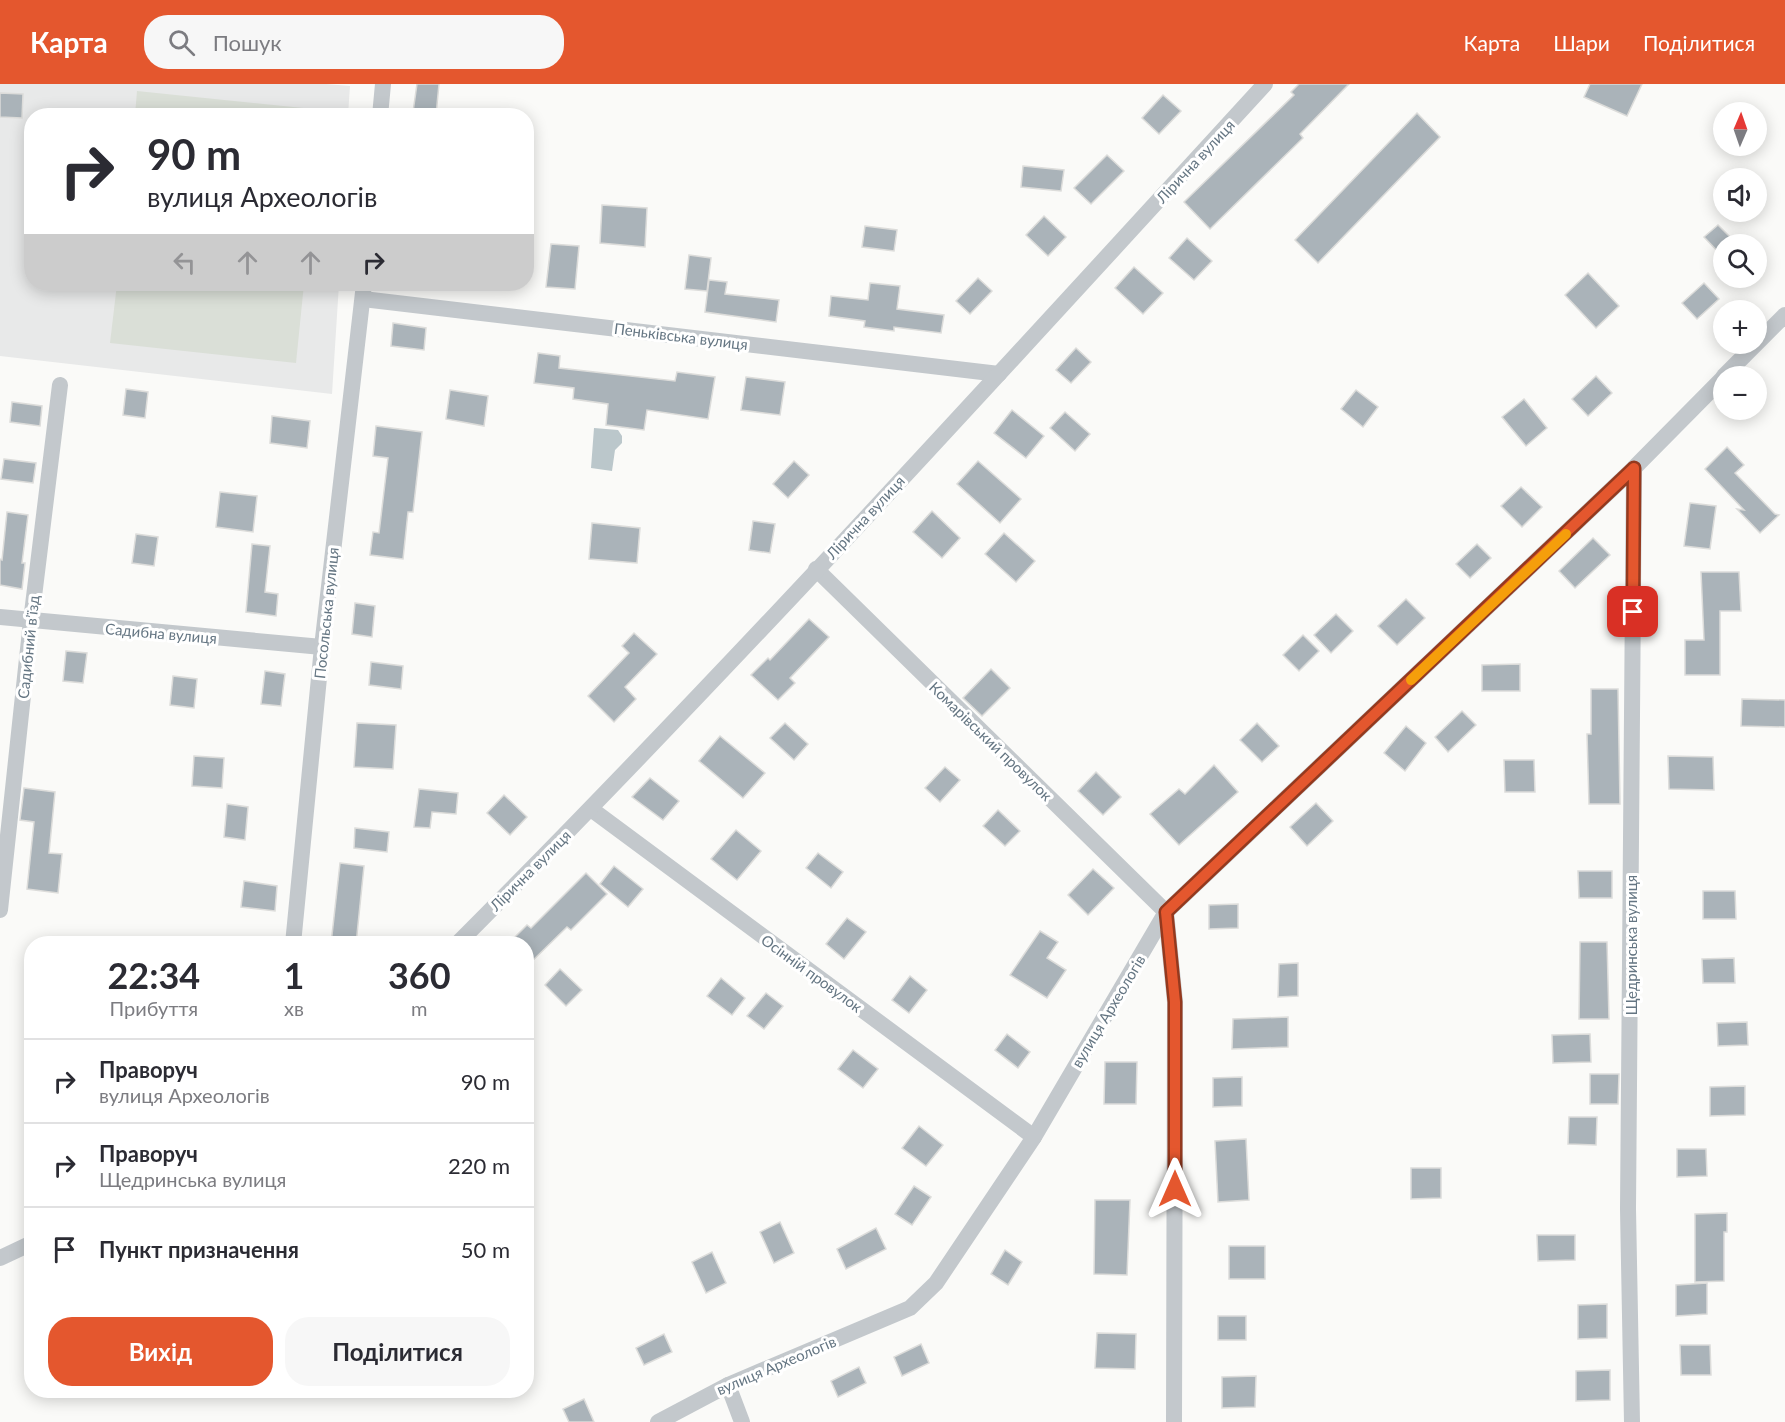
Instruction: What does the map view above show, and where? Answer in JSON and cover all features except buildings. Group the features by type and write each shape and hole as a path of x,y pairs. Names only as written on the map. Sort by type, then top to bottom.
{"street":[{"path":"381,108 383,84"},
{"name":"Лірична вулиця","path":"465,936 591,809 999,374 1265,84"},
{"name":"Пеньківська вулиця","path":"363,291 999,374"},
{"name":"Посольська вулиця","path":"294,936 322,647 363,291"},
{"name":"вулиця Археологів","path":"1735,366 1785,315"},
{"name":"Садибний в’їзд","path":"0,910 31,621 60,385"},
{"name":"вулиця Археологів","path":"658,1422 728,1385 910,1308 936,1283 1034,1137 1166,912 1634,468 1713,388"},
{"name":"Щедринська вулиця","path":"1632,1422 1629,1197 1634,468"},
{"name":"Комарівський провулок","path":"816,569 1166,912"},
{"name":"Садибна вулиця","path":"0,617 322,647"},
{"name":"Осінній провулок","path":"591,809 1034,1137"},
{"path":"1166,912 1175,1002 1174,1422"},
{"path":"0,1258 24,1247"},
{"path":"728,1385 742,1422"}],"shaded area":[{"path":"0,84 326,84 350,86 348,108 24,108 24,291 339,291 332,394 0,356"},
{"path":"137,91 303,108 136,108"},
{"path":"116,291 303,291 296,363 110,343"},
{"path":"594,428 618,430 622,436 622,443 615,450 612,471 591,468"}],"slow traffic":[{"path":"1411,680 1566,534"}],"route":[{"path":"1175,1189 1175,1002 1166,912 1634,468 1633,612"}]}
